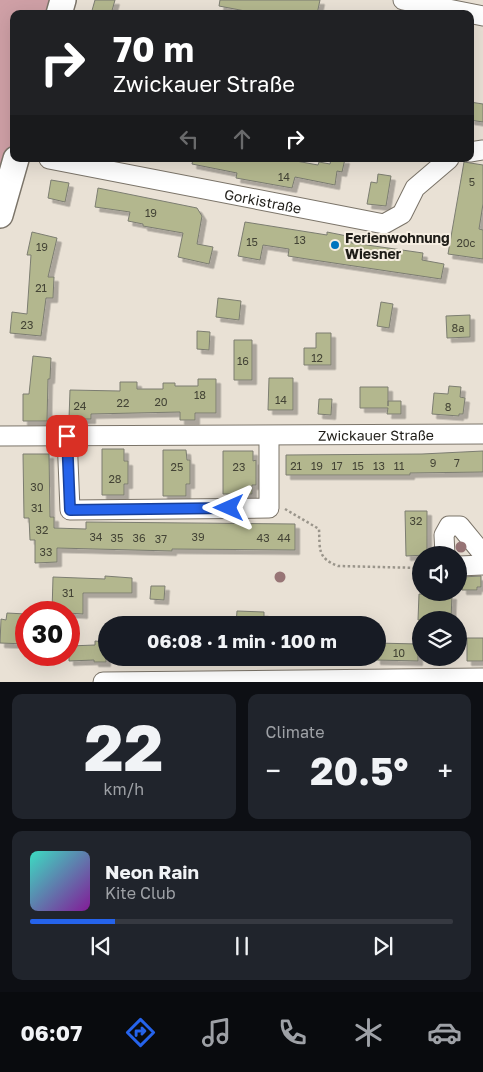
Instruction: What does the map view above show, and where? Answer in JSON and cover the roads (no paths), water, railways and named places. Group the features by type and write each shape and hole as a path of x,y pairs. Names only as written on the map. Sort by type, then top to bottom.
{"main road":[{"path":"0,215 15,162"}],"street":[{"path":"403,0 453,10"},
{"name":"Gorkistraße","path":"65,162 384,224 402,214 415,188 446,162"},
{"name":"Zwickauer Straße","path":"0,436 483,434"},
{"path":"67,436 70,510 269,508 269,436"},
{"path":"445,546 444,535 448,526 460,526 483,554"},
{"path":"467,566 483,565"},
{"path":"103,682 483,678"}],"place":[{"name":"Ferienwohnung Wiesner","path":"335,245"}]}
